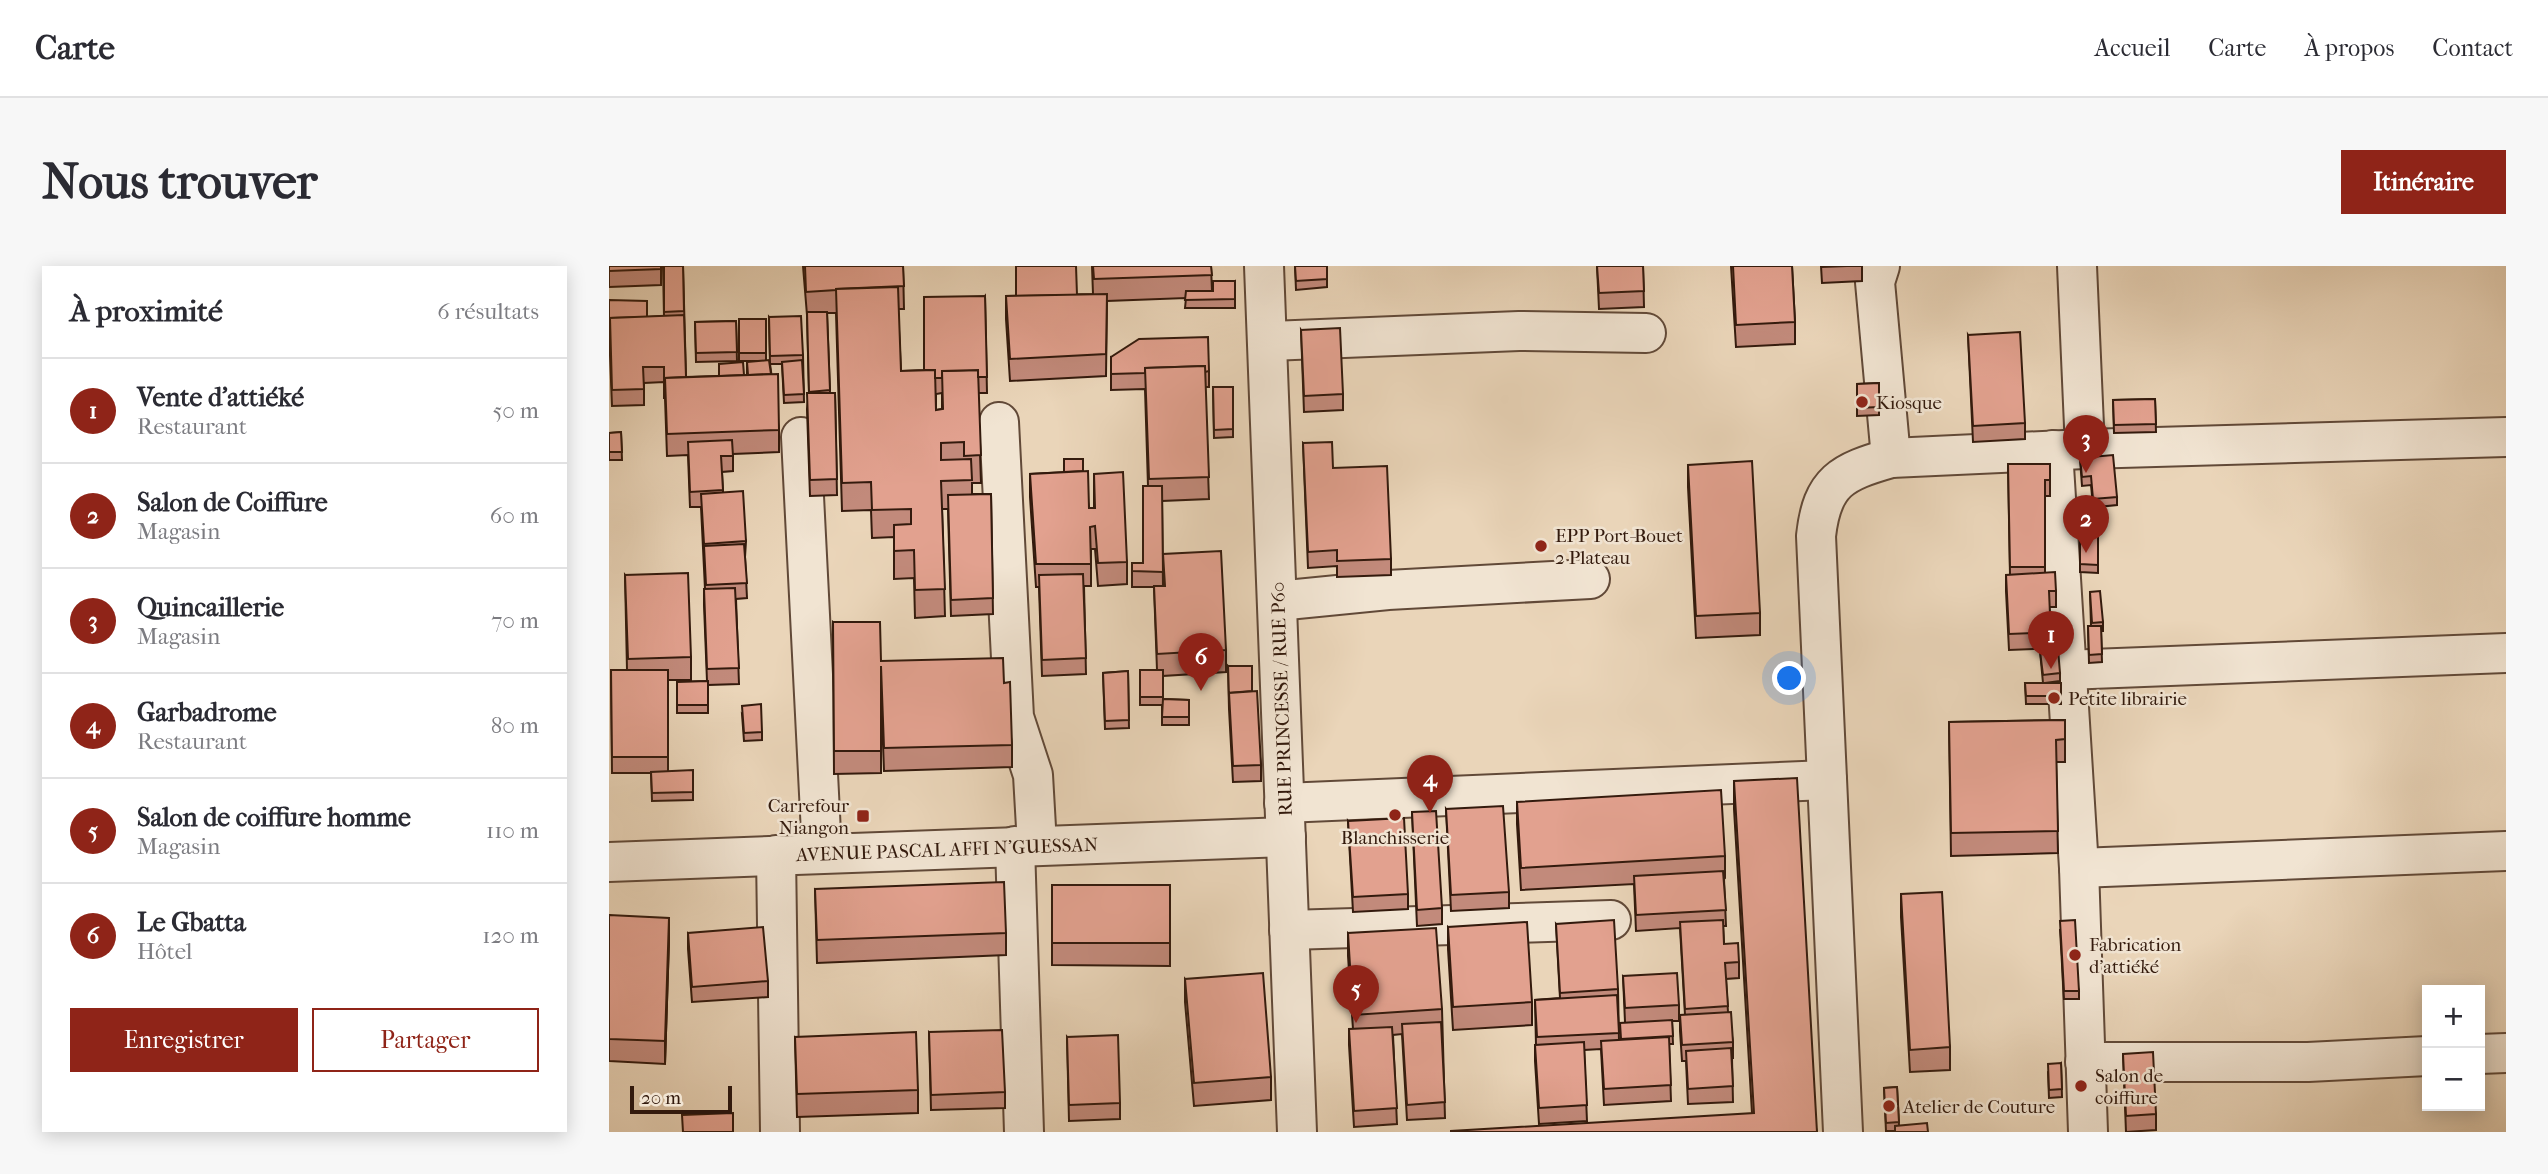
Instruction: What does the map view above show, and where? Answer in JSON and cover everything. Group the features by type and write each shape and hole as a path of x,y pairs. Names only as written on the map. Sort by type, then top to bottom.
{"street":[{"name":"RUE PRINCESSE / RUE P60","path":"1264,266 1297,1132"},
{"path":"1880,266 1875,282 1891,458"},
{"path":"2077,266 2069,450 2065,670 2079,868 2088,1132"},
{"path":"1268,341 1492,332 1646,333"},
{"path":"999,422 1014,717 1033,775 1026,846 1024,1132"},
{"path":"801,437 822,853"},
{"path":"1843,1132 1816,536 1818,512 1835,481 1861,467 1891,458 2069,450 2506,438"},
{"path":"1277,601 1388,590 1590,579"},
{"path":"2065,670 2506,653"},
{"name":"AVENUE PASCAL AFFI N'GUESSAN","path":"609,862 1026,846 1285,820 1826,780"},
{"path":"2079,868 2506,851"},
{"path":"776,855 780,1132"},
{"path":"1289,930 1611,920"},
{"path":"2485,1054 2506,1053"},
{"path":"2085,1062 2308,1062 2422,1056"}],"building":[{"path":"609,266 661,266 661,269 609,271"},
{"path":"664,266 683,266 684,311 664,312"},
{"path":"805,266 903,266 904,286 806,292"},
{"path":"1016,266 1076,266 1077,295 1016,296"},
{"path":"1093,266 1211,266 1212,275 1094,279"},
{"path":"1295,266 1327,266 1327,279 1296,281"},
{"path":"1597,266 1643,266 1644,291 1599,293"},
{"path":"1733,266 1792,266 1795,322 1736,325"},
{"path":"1213,281 1235,281 1235,299 1185,300 1186,291 1213,291"},
{"path":"898,287 901,371 935,370 936,410 943,409 942,371 978,370 981,455 964,456 964,442 941,443 941,460 971,459 972,480 941,481 945,589 915,590 914,550 894,551 894,525 911,524 911,509 872,510 871,482 842,483 836,289"},
{"path":"1107,294 1106,354 1010,359 1006,296"},
{"path":"985,296 987,377 978,377 978,370 942,371 942,378 935,378 935,370 924,370 924,297"},
{"path":"609,300 647,301 647,317 610,318 609,322"},
{"path":"807,312 827,312 830,390 809,392"},
{"path":"684,315 686,377 665,378 664,383 664,367 643,367 644,389 612,390 610,318"},
{"path":"801,316 803,355 770,356 769,317"},
{"path":"739,319 766,319 766,353 739,353"},
{"path":"736,321 737,352 696,353 695,322"},
{"path":"1340,328 1343,394 1304,396 1301,330"},
{"path":"2020,332 2025,423 1973,426 1968,335"},
{"path":"1208,337 1209,371 1205,372 1205,366 1145,368 1145,373 1111,374 1111,357 1139,339"},
{"path":"769,360 771,374 748,375 747,362"},
{"path":"802,360 804,394 784,395 782,362"},
{"path":"743,362 744,375 719,376 719,364"},
{"path":"1205,366 1209,477 1149,479 1145,368"},
{"path":"778,374 779,430 667,434 665,378"},
{"path":"1879,383 1879,407 1857,408 1857,384"},
{"path":"1213,387 1233,387 1233,429 1214,430"},
{"path":"807,393 835,393 837,479 810,480"},
{"path":"2155,399 2156,424 2114,425 2113,400"},
{"path":"621,432 622,452 609,452 609,433"},
{"path":"732,440 733,456 721,456 723,490 690,492 688,442"},
{"path":"1332,442 1333,468 1387,466 1391,559 1337,561 1337,550 1308,552 1303,443"},
{"path":"2113,455 2117,497 2093,499 2091,476 2082,477 2080,458"},
{"path":"1064,459 1083,459 1083,471 1064,472"},
{"path":"1752,461 1760,613 1696,616 1688,465"},
{"path":"2008,464 2050,464 2050,480 2045,480 2045,567 2010,567"},
{"path":"1088,471 1089,508 1095,508 1094,474 1123,472 1127,562 1098,563 1095,526 1090,527 1091,564 1036,564 1030,474"},
{"path":"1143,486 1162,486 1163,572 1132,571 1132,563 1143,563"},
{"path":"743,491 746,541 704,544 701,494"},
{"path":"991,494 993,598 951,600 948,495"},
{"path":"2079,506 2098,506 2099,532 2093,532 2092,527 2079,527"},
{"path":"2080,536 2098,537 2098,565 2080,564"},
{"path":"744,544 747,583 706,585 704,546"},
{"path":"1221,551 1226,650 1157,654 1154,586 1165,586 1163,554"},
{"path":"2055,572 2056,591 2049,591 2050,614 2057,614 2058,632 2009,634 2006,575"},
{"path":"688,573 691,657 628,659 625,575"},
{"path":"1083,574 1086,658 1042,660 1039,575"},
{"path":"735,588 739,668 707,669 704,589"},
{"path":"2100,591 2103,622 2092,623 2090,592"},
{"path":"833,622 880,622 881,661 1003,658 1004,683 1010,682 1012,745 884,748 881,666 881,751 834,751"},
{"path":"2088,626 2101,626 2102,654 2089,655"},
{"path":"2058,649 2060,673 2043,675 2040,651"},
{"path":"1228,666 1252,666 1252,691 1229,693 1229,697"},
{"path":"611,670 668,670 668,757 612,757"},
{"path":"1140,670 1163,670 1163,697 1140,697"},
{"path":"1128,671 1129,720 1105,721 1103,673"},
{"path":"708,681 708,705 677,705 677,682"},
{"path":"2025,683 2061,683 2061,696 2026,696"},
{"path":"1257,691 1261,765 1233,766 1229,693"},
{"path":"1163,699 1189,700 1189,717 1162,717"},
{"path":"761,704 762,732 744,733 742,706"},
{"path":"2065,720 2065,739 2056,740 2058,831 1951,833 1949,722"},
{"path":"693,770 693,792 652,793 651,772"},
{"path":"1797,778 1817,1132 1451,1132 1754,1113 1734,781"},
{"path":"1721,790 1725,856 1521,868 1517,802"},
{"path":"1503,806 1509,892 1451,895 1446,809"},
{"path":"1436,811 1442,908 1417,910 1412,812"},
{"path":"1404,818 1408,894 1353,897 1348,821"},
{"path":"1723,871 1726,910 1636,915 1634,876"},
{"path":"1004,882 1006,933 817,940 815,889"},
{"path":"1052,885 1170,885 1170,943 1052,943"},
{"path":"1942,892 1950,1047 1910,1050 1901,894"},
{"path":"609,915 669,918 665,1041 609,1039"},
{"path":"1614,920 1618,989 1560,993 1556,924"},
{"path":"1723,920 1724,944 1738,943 1739,962 1725,963 1728,1006 1685,1009 1680,922"},
{"path":"2075,920 2079,991 2064,991 2060,921"},
{"path":"1527,922 1532,1002 1453,1007 1448,927"},
{"path":"763,927 768,981 692,987 688,933"},
{"path":"1436,928 1442,1009 1353,1015 1348,933"},
{"path":"1263,973 1271,1077 1194,1083 1185,979"},
{"path":"1677,973 1679,1005 1625,1008 1623,976"},
{"path":"1617,995 1619,1033 1537,1037 1535,1000"},
{"path":"1731,1012 1733,1042 1682,1045 1680,1015"},
{"path":"1672,1020 1673,1036 1621,1039 1620,1023"},
{"path":"1441,1022 1445,1102 1407,1105 1402,1024"},
{"path":"1392,1027 1397,1108 1354,1111 1349,1029"},
{"path":"1002,1030 1005,1092 931,1095 929,1032"},
{"path":"916,1032 918,1090 797,1094 795,1037"},
{"path":"1118,1035 1120,1103 1069,1105 1067,1037"},
{"path":"1669,1037 1671,1085 1604,1089 1601,1041"},
{"path":"1584,1042 1587,1105 1539,1108 1535,1045"},
{"path":"1731,1048 1733,1086 1688,1089 1686,1051"},
{"path":"2153,1052 2156,1114 2126,1116 2123,1054"},
{"path":"2061,1063 2062,1089 2049,1090 2048,1064"},
{"path":"1897,1087 1899,1122 1886,1123 1884,1088"},
{"path":"733,1113 733,1132 683,1132 682,1115"},
{"path":"1927,1123 1928,1132 1895,1132 1895,1126"}],"place":[{"name":"Kiosque","path":"1862,402"},
{"name":"Quincaillerie","path":"2086,473"},
{"name":"EPP Port-Bouet 2 Plateau","path":"1541,546"},
{"name":"Salon de Coiffure","path":"2086,553"},
{"name":"Vente d'attiéké","path":"2051,669"},
{"name":"Le Gbatta","path":"1201,691"},
{"name":"Petite librairie","path":"2054,698"},
{"name":"Garbadrome","path":"1430,813"},
{"name":"Blanchisserie","path":"1395,815"},
{"name":"Carrefour Niangon","path":"863,816"},
{"name":"Fabrication d'attiéké","path":"2075,955"},
{"name":"Salon de coiffure homme","path":"1356,1023"},
{"name":"Salon de coiffure","path":"2081,1086"},
{"name":"Atelier de Couture","path":"1889,1106"}]}
